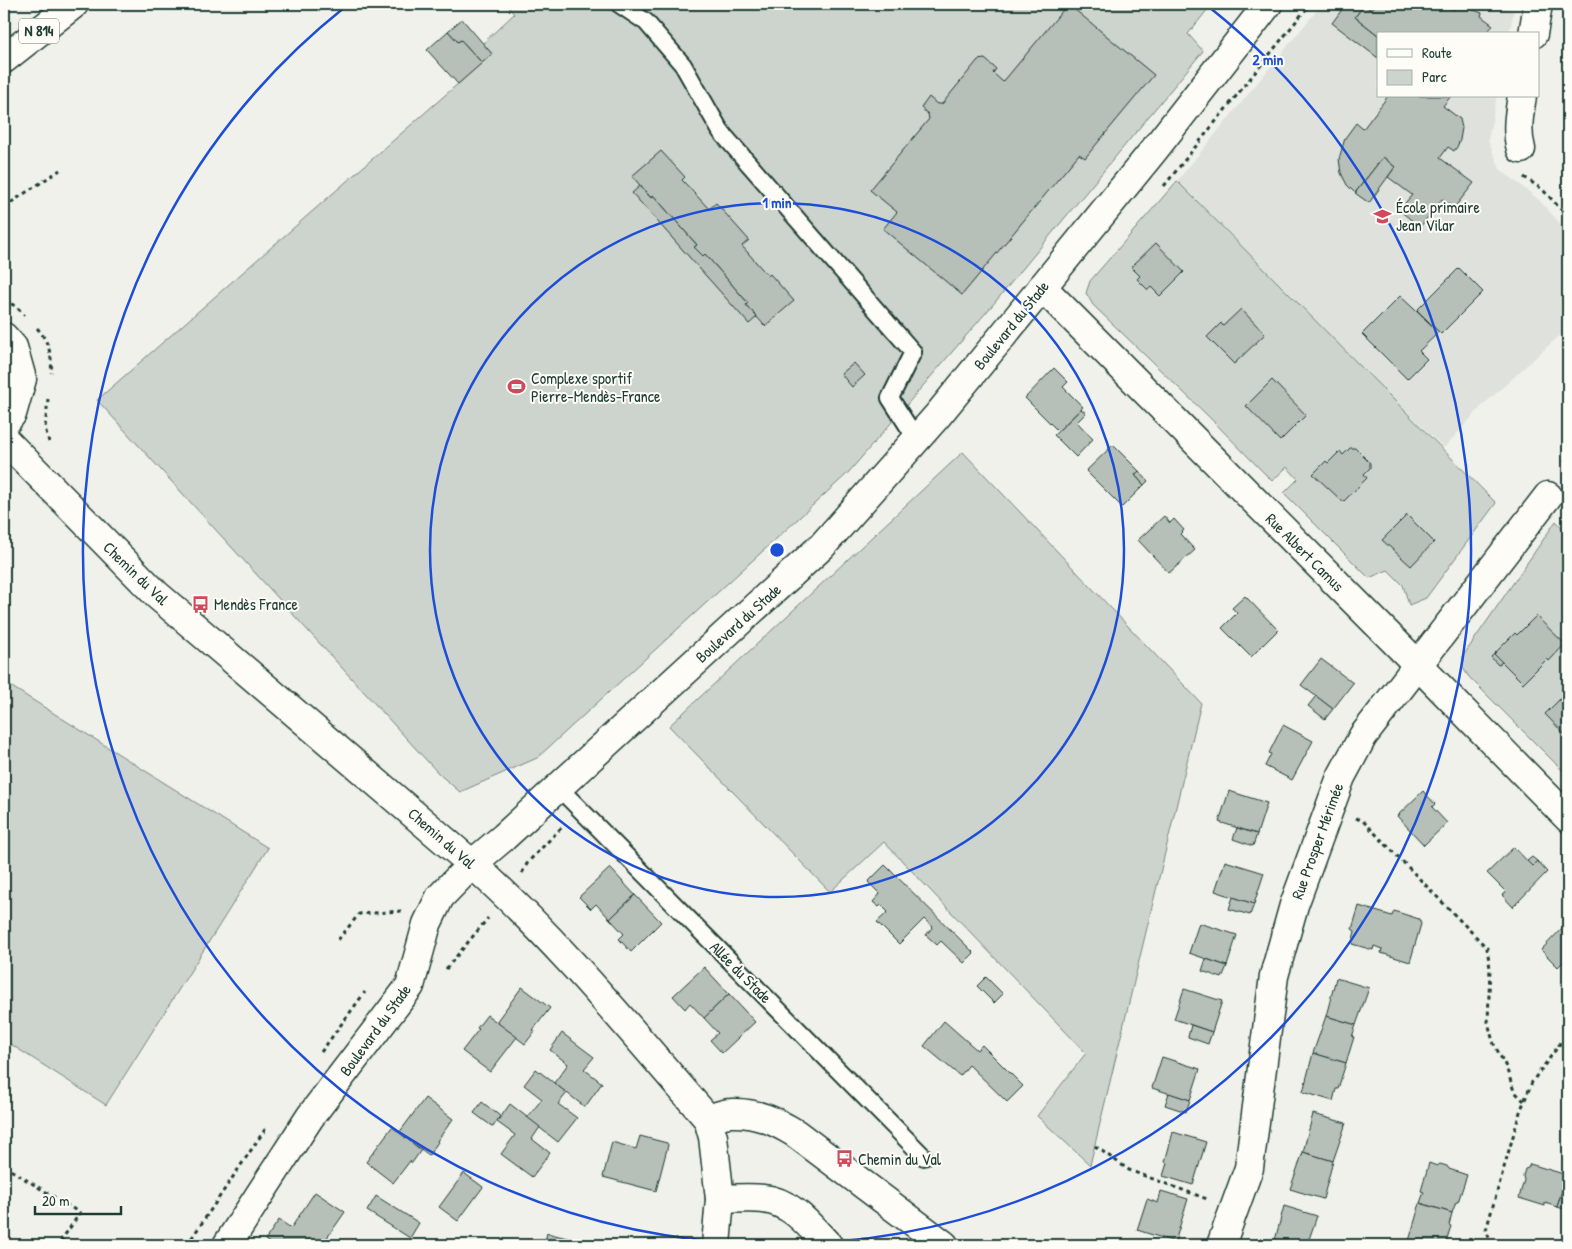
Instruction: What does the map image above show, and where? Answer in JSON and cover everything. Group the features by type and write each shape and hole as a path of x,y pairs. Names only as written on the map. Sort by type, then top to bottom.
{"main road":[{"name":"N 814","path":"4,59 74,4"},
{"name":"Boulevard du Stade","path":"227,1245 310,1117 410,986 426,924 440,897 472,864 822,546 917,440 1154,150 1268,4"},
{"path":"1533,32 1538,4"},
{"path":"1521,149 1518,137 1522,98"},
{"name":"Rue Albert Camus","path":"1042,288 1568,818"},
{"path":"4,337 13,347 22,379 12,414 4,424"},
{"name":"Chemin du Val","path":"4,439 157,595 507,894 583,976 708,1119 713,1138 720,1199 716,1245"},
{"name":"Rue Prosper Mérimée","path":"1221,1245 1249,1168 1274,976 1294,905 1341,777 1363,736 1548,496"},
{"path":"708,1119 730,1113 774,1120 796,1133 944,1245"},
{"path":"720,1199 764,1199 787,1206 800,1216 828,1245"}],"lane":[{"path":"618,4 646,22 683,65 721,132 914,352 890,398 917,440"},
{"name":"Allée du Stade","path":"558,787 924,1157"}],"path":[{"path":"4,207 60,170"},
{"path":"4,300 17,308"},
{"path":"41,333 47,340 52,366 51,375"},
{"path":"49,393 45,428 52,448"},
{"path":"1331,804 1363,822 1487,948 1490,968 1488,1022 1492,1042 1506,1067 1514,1091 1524,1101"},
{"path":"444,971 507,894"},
{"path":"338,940 358,914 408,911"},
{"path":"320,1053 365,992"},
{"path":"1492,1245 1486,1230 1520,1112 1532,1082 1568,1033"},
{"path":"187,1245 269,1123"},
{"path":"1095,1146 1129,1170 1234,1210"},
{"path":"4,1166 80,1213 58,1245"}],"shaded area":[{"name":"École primaire Jean Vilar","path":"1322,4 1498,4 1514,11 1509,32 1377,32 1377,98 1497,98 1488,140 1500,169 1538,199 1568,232 1568,328 1482,406 1444,448 1373,380 1177,181"}],"green space":[{"name":"Complexe sportif Pierre-Mendès-France","path":"506,4 1212,4 1188,34 1203,51 996,301 848,473 537,758 460,792 439,774 97,400 492,54 483,43 514,14"},
{"path":"1177,181 1496,503 1426,598 1409,605 1403,585 1388,570 1369,578 1284,493 1298,479 1287,467 1272,481 1093,305 1086,293 1090,281"},
{"path":"963,452 1201,703 1090,1165 1037,1116 1086,1053 884,842 830,892 669,726"},
{"path":"1556,521 1568,534 1568,776 1469,677 1463,668 1463,656"},
{"path":"4,682 268,848 106,1105 4,1040"}],"building":[{"path":"1068,4 1154,75 1085,158 1079,154 962,295 883,229 897,212 870,190 929,119 928,114 921,108 929,97 937,104 942,104 978,60 985,59 996,69 993,73 1003,82"},
{"path":"1346,4 1376,4 1371,10 1364,5 1355,17 1377,34 1377,57 1332,23"},
{"path":"1376,4 1452,4 1449,7 1454,10 1458,4 1482,13 1481,16 1493,25 1488,32 1377,32 1377,34 1355,17 1364,5 1371,10"},
{"path":"462,19 492,54 482,63 461,40 458,42 448,31"},
{"path":"448,31 458,42 461,40 482,63 458,84 427,50"},
{"path":"1568,53 1568,82 1562,79 1567,66"},
{"path":"1386,98 1449,98 1443,106 1460,119 1462,128 1457,147 1454,151 1448,147 1440,158 1474,183 1454,208 1442,199 1420,227 1399,210 1412,195 1388,177 1395,167 1383,157 1355,193 1347,185 1341,173 1339,159 1345,138 1356,123 1363,129"},
{"path":"661,151 685,177 682,180 709,209 716,203 749,240 742,246 768,276 770,274 794,301 765,326 746,305 748,303 705,254 703,256 694,247 697,245 653,195 651,198 632,176"},
{"path":"1383,157 1395,167 1369,203 1355,193"},
{"path":"640,186 651,198 653,195 697,245 694,247 703,256 705,254 748,303 746,305 757,317 749,324 632,193"},
{"path":"1156,243 1184,272 1160,296 1151,287 1148,290 1137,279 1140,276 1131,267"},
{"path":"1459,268 1483,292 1441,334 1417,310"},
{"path":"1400,296 1439,332 1419,351 1427,359 1407,379 1362,334"},
{"path":"1241,309 1265,334 1234,364 1207,337 1221,323 1223,326"},
{"path":"854,363 865,375 852,387 841,374"},
{"path":"1054,368 1068,382 1063,387 1083,407 1058,431 1025,398"},
{"path":"1272,380 1306,415 1280,441 1246,406"},
{"path":"1081,409 1086,413 1077,422 1093,439 1076,457 1054,435"},
{"path":"1113,445 1139,471 1135,475 1144,485 1122,507 1086,471"},
{"path":"1350,448 1355,448 1370,463 1370,468 1364,474 1367,478 1343,502 1313,474 1340,451 1343,455"},
{"path":"1139,471 1148,481 1144,485 1135,475"},
{"path":"1407,515 1434,542 1411,566 1382,540"},
{"path":"1164,516 1170,523 1174,519 1184,530 1180,534 1195,550 1169,573 1138,540"},
{"path":"1245,596 1278,630 1251,657 1222,628 1237,613 1232,608"},
{"path":"1536,616 1565,644 1549,661 1547,659 1523,683 1494,654"},
{"path":"1494,654 1502,662 1498,665 1491,657"},
{"path":"1321,659 1353,683 1333,709 1301,685"},
{"path":"1568,691 1568,738 1545,714"},
{"path":"1316,696 1333,709 1325,719 1308,706"},
{"path":"1283,725 1313,741 1292,780 1265,766 1271,754 1269,753"},
{"path":"1229,791 1267,803 1257,834 1219,822"},
{"path":"1423,791 1435,804 1432,807 1447,823 1424,845 1397,816"},
{"path":"1237,828 1257,834 1253,846 1233,839"},
{"path":"1514,847 1532,866 1537,861 1547,872 1513,907 1502,895 1506,892 1487,873"},
{"path":"1532,857 1537,861 1532,866 1527,861"},
{"path":"1225,861 1264,873 1254,904 1215,891"},
{"path":"885,865 974,953 964,963 941,941 937,945 926,935 933,927 924,919 899,944 877,922 888,912 881,905 879,907 873,902 880,894 868,882"},
{"path":"610,868 635,895 610,919 596,904 591,909 579,897"},
{"path":"635,895 661,922 631,952 619,939 624,934 610,919"},
{"path":"1233,897 1254,904 1250,915 1229,909"},
{"path":"1359,906 1392,916 1394,911 1419,919 1421,924 1410,962 1381,953 1382,949 1374,946 1373,950 1352,944 1355,931 1352,929"},
{"path":"1568,922 1568,957 1558,967 1541,950"},
{"path":"1199,923 1237,935 1227,966 1189,953"},
{"path":"1206,959 1227,966 1222,978 1202,971"},
{"path":"704,967 729,994 704,1018 690,1003 685,1009 673,996"},
{"path":"986,977 1003,994 994,1003 977,986"},
{"path":"1336,978 1369,988 1356,1025 1326,1016"},
{"path":"522,987 550,1008 525,1044 496,1022"},
{"path":"1184,989 1222,1001 1212,1032 1174,1019"},
{"path":"729,994 755,1022 722,1053 710,1040 718,1033 704,1018"},
{"path":"487,1015 517,1037 490,1072 462,1051"},
{"path":"1326,1016 1356,1025 1346,1063 1313,1053"},
{"path":"944,1021 977,1050 982,1045 1023,1086 1007,1102 969,1065 960,1076 924,1046"},
{"path":"1191,1025 1212,1032 1208,1044 1188,1037"},
{"path":"562,1033 594,1057 584,1069 602,1083 585,1107 554,1083 568,1064 550,1050"},
{"path":"1313,1053 1346,1063 1333,1101 1303,1092"},
{"path":"1162,1057 1200,1069 1190,1100 1152,1088"},
{"path":"536,1069 567,1093 558,1104 577,1118 558,1142 527,1118 542,1099 524,1085"},
{"path":"1169,1093 1190,1100 1186,1112 1165,1105"},
{"path":"425,1098 453,1119 429,1155 399,1133"},
{"path":"482,1102 500,1116 493,1127 474,1113"},
{"path":"510,1104 540,1127 532,1139 550,1153 532,1177 501,1154 515,1135 497,1122"},
{"path":"1313,1114 1346,1123 1333,1161 1303,1152"},
{"path":"392,1127 421,1150 412,1163 410,1161 393,1183 366,1162"},
{"path":"1173,1132 1206,1142 1193,1185 1163,1176"},
{"path":"640,1136 667,1143 668,1145 656,1191 603,1177 612,1142 636,1149"},
{"path":"1303,1152 1333,1161 1323,1199 1290,1189"},
{"path":"1429,1163 1437,1166 1440,1164 1447,1166 1449,1169 1467,1175 1458,1202 1456,1202 1452,1213 1420,1203 1424,1192 1421,1191"},
{"path":"1530,1164 1567,1175 1557,1207 1545,1203 1545,1206 1519,1198 1525,1169"},
{"path":"464,1173 483,1187 458,1221 439,1207"},
{"path":"1568,1176 1568,1210 1557,1207"},
{"path":"1161,1191 1188,1199 1175,1242 1137,1230 1147,1199 1158,1203"},
{"path":"315,1192 345,1212 322,1245 286,1245 282,1242 280,1245 273,1245 265,1240 279,1220 291,1228"},
{"path":"376,1196 419,1223 410,1238 367,1211"},
{"path":"1420,1203 1452,1213 1449,1225 1451,1226 1445,1245 1422,1245 1409,1241"},
{"path":"1284,1206 1317,1216 1307,1245 1274,1244"},
{"path":"547,1233 579,1241 578,1245 544,1245"}],"place":[{"name":"École primaire Jean Vilar","path":"1382,216"},
{"name":"Complexe sportif Pierre-Mendès-France","path":"517,387"},
{"name":"Mendès France","path":"200,604"},
{"name":"Chemin du Val","path":"844,1159"}]}
